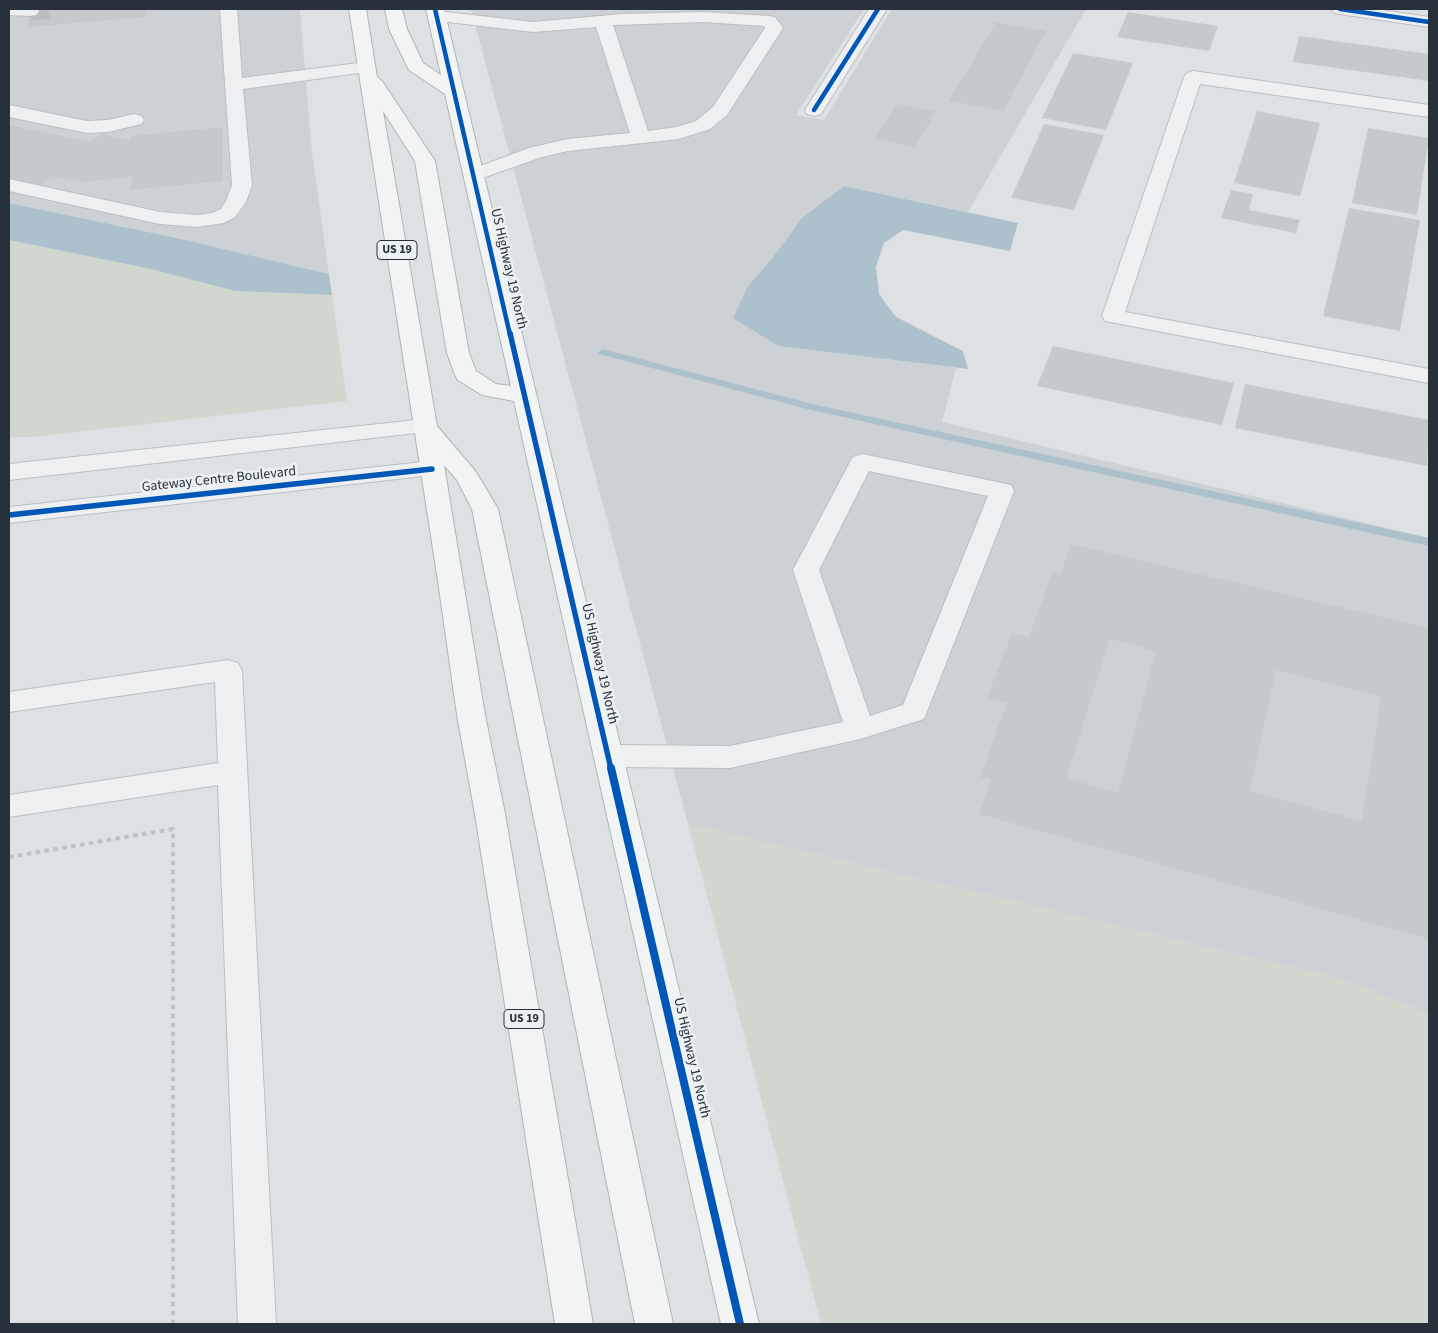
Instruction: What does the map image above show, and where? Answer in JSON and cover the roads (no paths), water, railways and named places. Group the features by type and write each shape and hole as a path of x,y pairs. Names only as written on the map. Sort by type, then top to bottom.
{"highway":[{"name":"US 19","path":"357,9 471,715 490,814 574,1324"},
{"path":"394,9 398,29 415,66 454,91"},
{"name":"US Highway 19 North","path":"436,12 740,1324"},
{"path":"367,70 426,161 458,353 466,375 490,390 524,395"},
{"path":"425,426 467,477 486,509 654,1324"}],"street":[{"path":"9,185 160,218 197,221 217,219 228,213 236,202 242,185 228,9"},
{"path":"814,110 878,9"},
{"path":"1340,9 1429,22"},
{"path":"9,10 30,11"},
{"path":"436,12 533,27 603,21 703,17 748,18 769,21 774,28 720,111 703,125 679,133 568,145 536,152 474,175"},
{"path":"603,21 641,137"},
{"path":"233,85 367,70"},
{"path":"1429,111 1193,77 1113,316 1429,376"},
{"path":"9,111 87,127 108,126 134,120"},
{"path":"9,472 425,426"},
{"path":"608,756 730,757 860,729 914,712 1002,491 862,462 806,570 860,729"},
{"name":"Gateway Centre Boulevard","path":"9,515 432,469"},
{"path":"9,702 228,670 258,1324"},
{"path":"9,806 232,772"}],"water":[{"path":"844,186 1018,223 1010,251 903,230 884,243 876,267 879,294 896,317 963,351 968,369 778,346 733,318 748,286 774,256 802,218"},
{"path":"9,203 177,238 329,274 332,295 235,291 151,269 9,240"}],"waterway":[{"path":"603,352 811,407 1429,542"}],"tunnel":[{"path":"30,11 51,9"}]}
